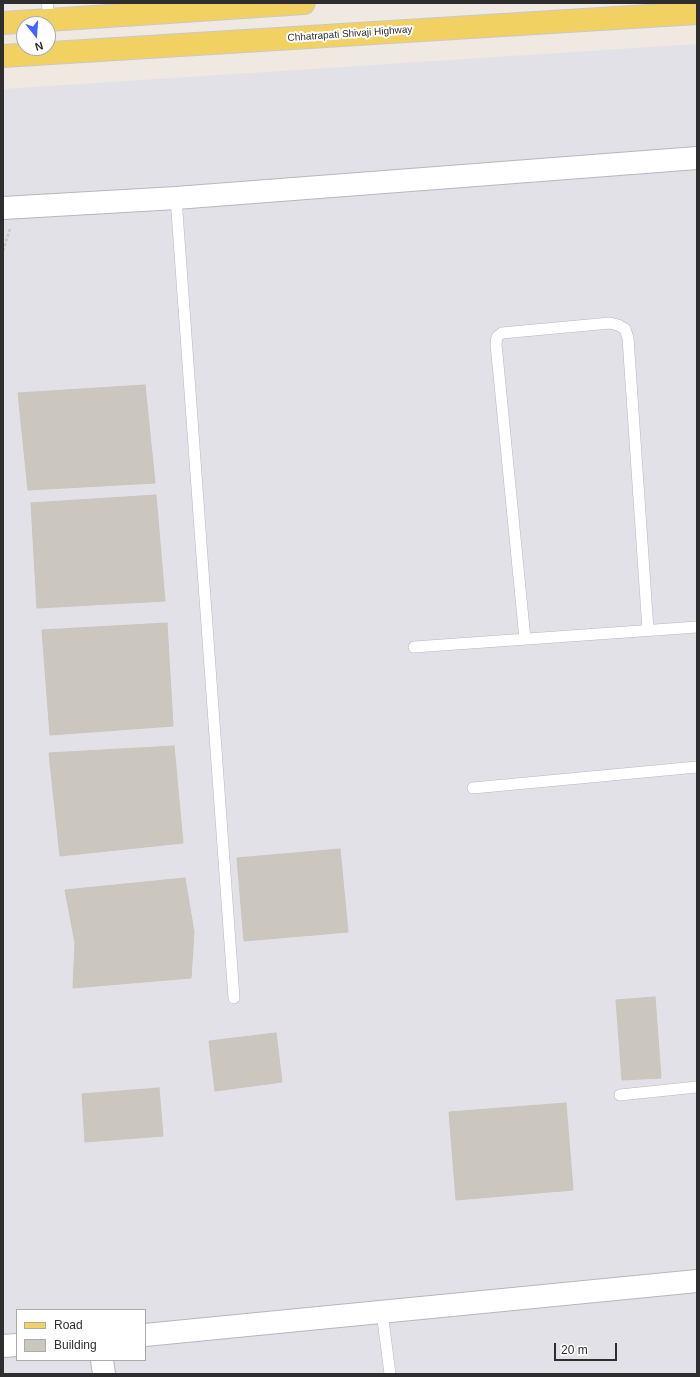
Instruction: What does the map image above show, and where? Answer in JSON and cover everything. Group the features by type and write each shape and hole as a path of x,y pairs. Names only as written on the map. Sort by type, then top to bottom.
{"main road":[{"path":"3,23 48,11 304,3"},
{"name":"Chhatrapati Shivaji Highway","path":"3,56 697,13"}],"street":[{"path":"3,208 176,198 697,158"},
{"path":"146,1335 697,1281"},
{"path":"3,1346 16,1345"},
{"path":"102,1361 104,1374"}],"lane":[{"path":"176,198 234,998"},
{"path":"525,639 497,351 497,337 502,333 610,323 625,329 628,338 648,630"},
{"path":"414,647 697,627"},
{"path":"473,788 697,767"},
{"path":"620,1095 697,1087"},
{"path":"382,1312 390,1374"}],"shaded area":[{"path":"697,44 697,1374 3,1374 3,89"}],"building":[{"path":"145,385 155,483 28,490 18,393"},
{"path":"156,495 165,601 37,608 31,503"},
{"path":"167,623 173,726 50,735 42,630"},
{"path":"174,746 183,843 60,856 49,753"},
{"path":"340,849 348,932 244,941 237,858"},
{"path":"185,878 194,932 191,978 73,988 75,943 65,890"},
{"path":"655,997 661,1078 622,1080 616,1000"},
{"path":"276,1033 282,1082 215,1091 209,1041"},
{"path":"159,1088 163,1136 85,1142 82,1094"},
{"path":"566,1103 573,1190 456,1200 449,1112"}]}
